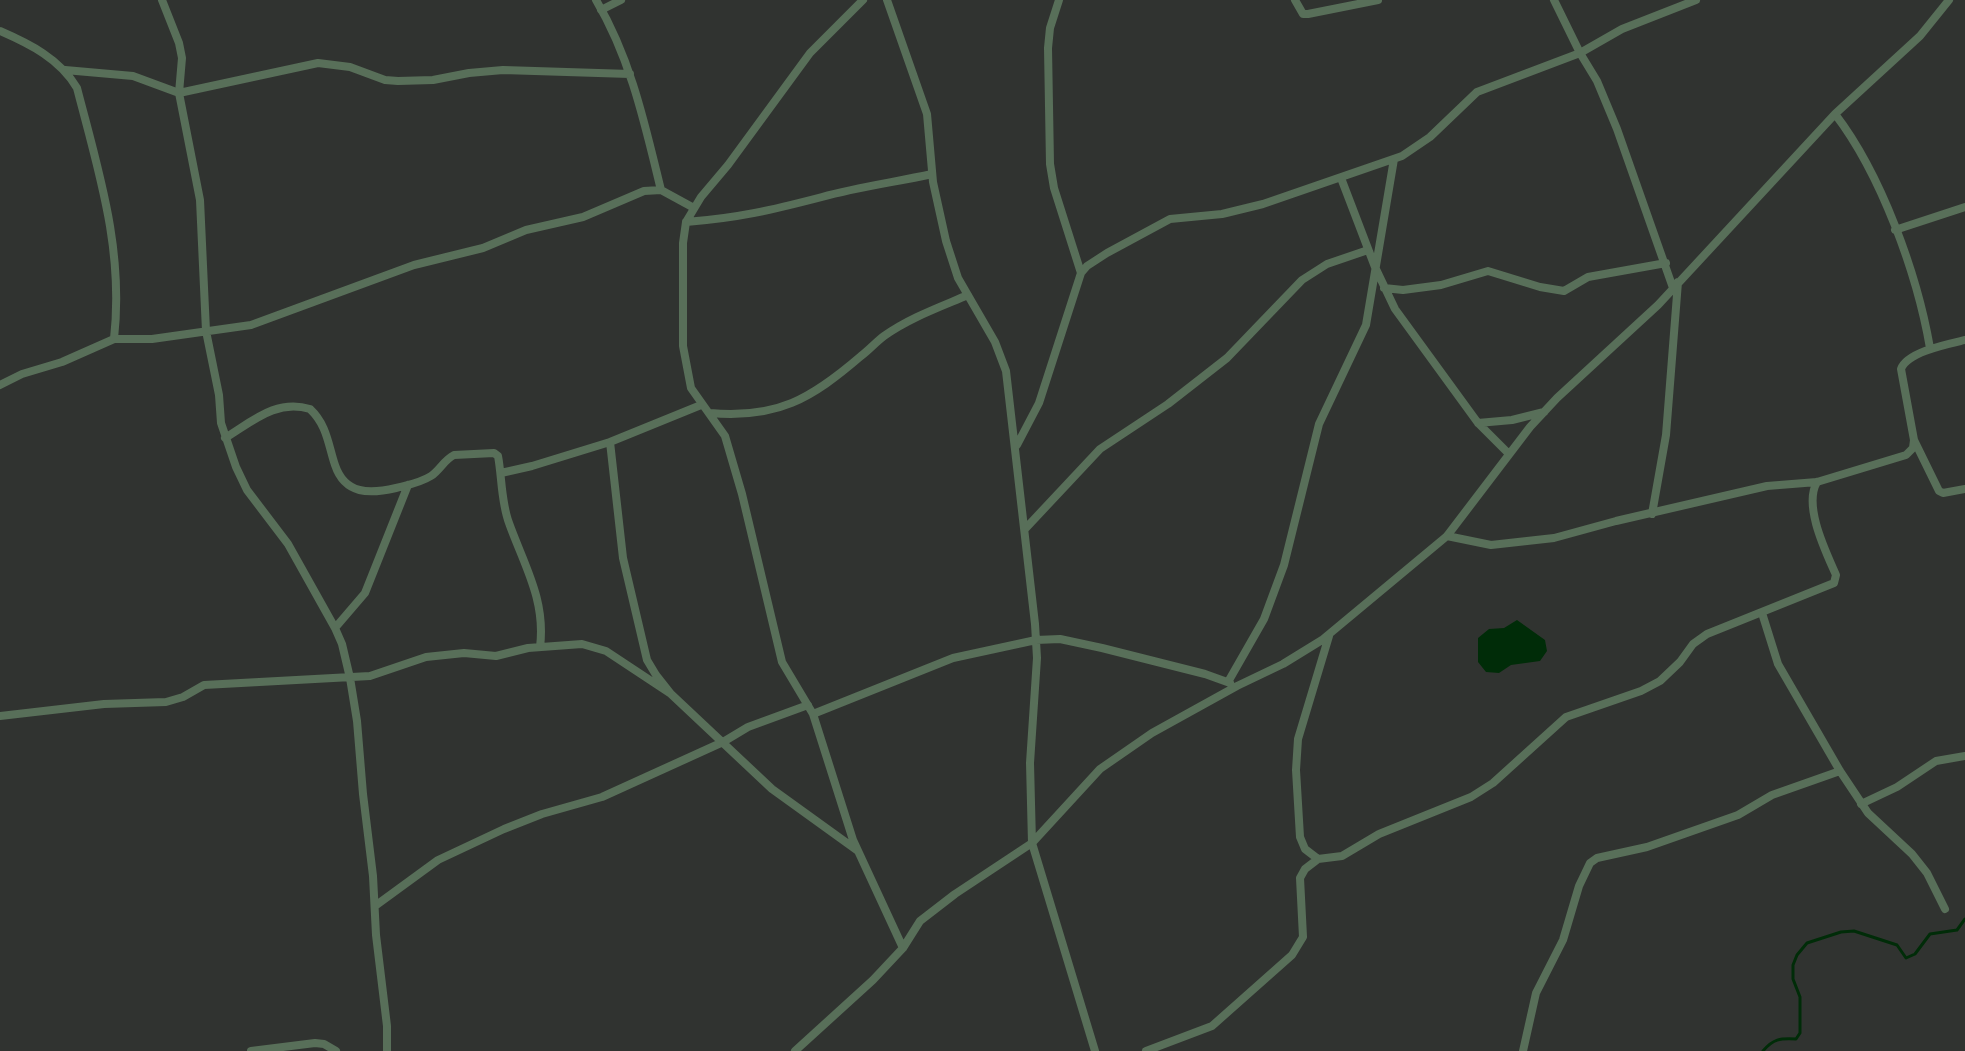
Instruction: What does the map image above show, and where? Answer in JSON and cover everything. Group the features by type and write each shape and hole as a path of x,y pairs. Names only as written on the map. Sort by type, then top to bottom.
{"street":[{"path":"162,0 182,58 179,93 200,200 206,331 225,438 247,490 288,544 335,628 350,678 362,768 387,1051"},
{"path":"596,0 619,44 630,74 661,190"},
{"path":"601,10 621,0"},
{"path":"863,0 810,53 686,222 683,243 683,346 691,388 725,436 782,662 813,714 858,852 903,948"},
{"path":"887,0 927,114 932,174 946,241 958,278 995,342 1006,371 1036,640 1030,763 1032,843 1095,1051"},
{"path":"1059,0 1050,28 1048,48 1050,164 1054,188 1081,273"},
{"path":"1295,0 1303,14 1378,0"},
{"path":"1554,0 1597,81 1676,285 1666,435 1652,514"},
{"path":"1016,447 1039,403 1081,273 1087,266 1170,219 1222,214 1250,207 1394,159 1417,148 1477,92 1580,53 1622,29 1696,0"},
{"path":"795,1051 873,980 903,948 920,921 1032,843 1100,769 1232,684 1283,664 1330,634 1447,536 1545,411 1658,305 1835,114 1920,36 1949,0"},
{"path":"0,31 32,45 65,70 77,88 111,222 118,305 114,339"},
{"path":"65,70 133,76 179,93 318,63 350,67 385,80 398,81 433,80 503,70 630,74"},
{"path":"1835,114 1867,161 1911,276 1930,348"},
{"path":"1232,684 1264,619 1284,565 1319,424 1370,312 1394,159"},
{"path":"686,222 749,216 932,174"},
{"path":"1341,178 1375,267 1395,309 1478,423 1509,454"},
{"path":"0,385 114,339 152,339 251,325 414,265 483,248 546,224 583,217 644,191 661,190 694,208"},
{"path":"1895,230 1965,207"},
{"path":"1025,529 1100,449 1168,404 1227,358 1302,280 1327,264 1368,250"},
{"path":"1384,288 1403,290 1441,285 1488,271 1564,291 1588,277 1666,263"},
{"path":"710,413 741,416 771,411 801,400 884,336 929,311 968,295"},
{"path":"1965,340 1930,348 1907,359 1901,369 1914,440 1939,491 1965,489"},
{"path":"501,473 610,442 701,405"},
{"path":"225,438 264,413 288,406 310,409 329,439 338,473 352,488 370,493 432,476 454,455 494,453 498,456 509,524 538,595 542,628 540,647"},
{"path":"1478,423 1512,420 1545,411"},
{"path":"1447,536 1477,544 1554,538 1767,486 1817,482 1906,455 1913,448 1914,440"},
{"path":"610,442 623,558 647,660 656,675 671,694 772,789 858,852"},
{"path":"1146,1051 1212,1026 1292,955 1303,937 1300,878 1305,869 1318,859 1342,856 1379,834 1471,797 1493,783 1566,717 1641,691 1669,674 1693,644 1707,634 1803,597 1836,580 1820,540 1812,495 1817,482"},
{"path":"335,628 365,593 408,485"},
{"path":"1762,613 1778,664 1840,771 1861,804 1927,873 1945,909"},
{"path":"1318,859 1305,849 1300,837 1296,770 1298,739 1330,634"},
{"path":"813,714 953,658 1036,640 1074,642 1205,674 1232,684"},
{"path":"0,716 104,704 166,702 204,685 370,676 426,657 464,653 496,656 540,647 593,646 606,651 671,694"},
{"path":"375,906 438,860 491,834 542,814 602,797 723,742 748,727 808,705"},
{"path":"1861,804 1897,787 1936,761 1965,756"},
{"path":"1523,1051 1536,993 1563,940 1579,886 1590,863 1597,858 1647,847 1738,815 1772,795 1840,771"},
{"path":"251,1051 315,1043 336,1051"}],"shaded area":[{"path":"1517,620 1545,640 1547,651 1540,661 1511,665 1499,673 1486,672 1478,662 1478,638 1489,629 1504,628"}],"waterway":[{"path":"1763,1051 1781,1039 1796,1039 1800,1033 1800,997 1793,979 1793,965 1807,943 1854,931 1897,945 1906,958 1915,954 1930,934 1957,930 1965,919"}]}
